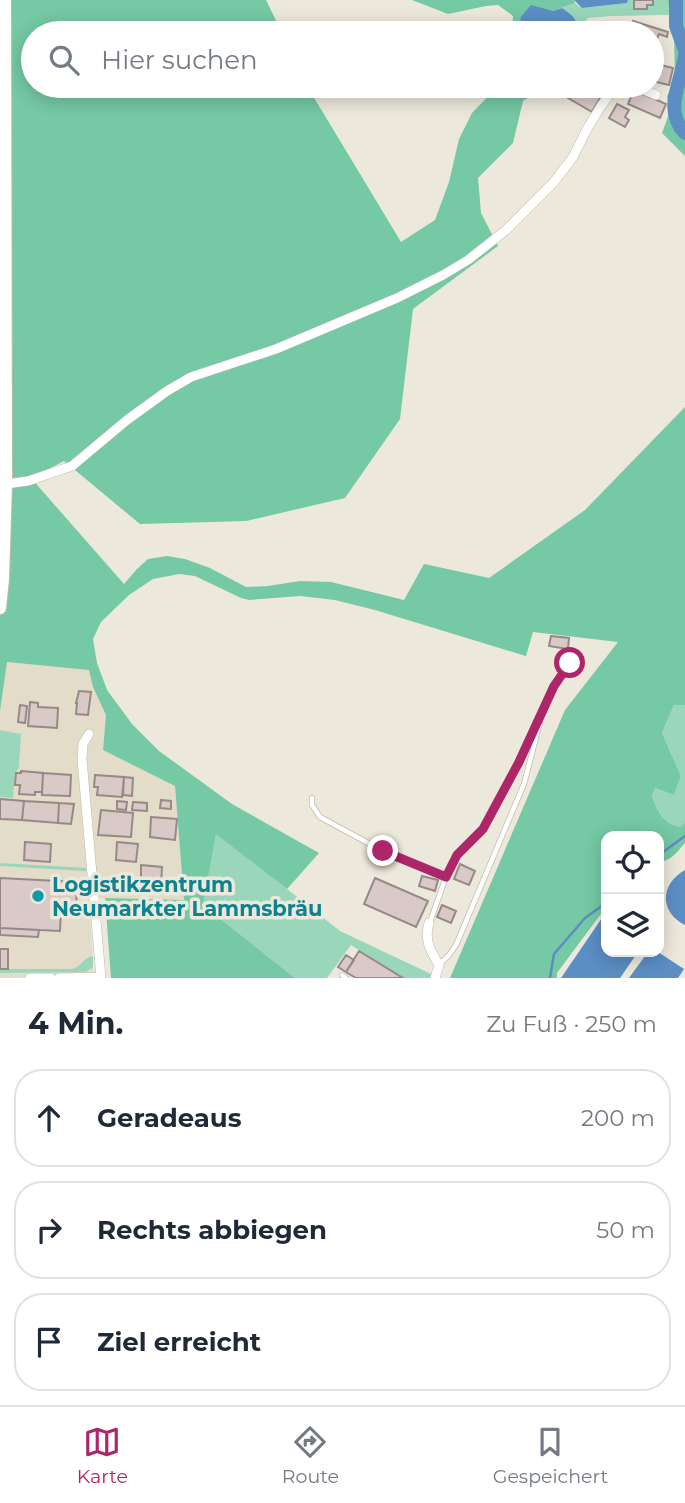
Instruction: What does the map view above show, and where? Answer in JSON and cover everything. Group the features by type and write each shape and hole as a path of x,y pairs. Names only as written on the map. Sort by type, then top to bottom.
{"main road":[{"path":"0,608 6,484 5,0"}],"street":[{"path":"6,484 28,481 72,466 128,420 191,377 276,349 397,298 468,260 506,230 554,182 573,157 607,98"},
{"path":"59,978 101,977 82,759 83,744 89,734"},
{"path":"429,923 426,940 439,965 435,978"},
{"path":"30,978 51,978"}],"lane":[{"path":"429,923 457,855 483,829 519,762 554,686 570,663"},
{"path":"439,965 456,945 524,783 542,713"},
{"path":"312,798 312,805 320,817 383,851 446,877"}],"shaded area":[{"path":"6,662 90,670 93,687 106,715 103,750 175,786 184,900 89,898 94,978 0,978 0,797 13,798 15,772 19,767 21,734 0,730"}],"green space":[{"path":"0,0 266,0 276,21 21,21 21,98 314,98 401,242 435,220 449,182 459,139 472,113 486,98 528,98 523,101 513,143 478,178 481,213 498,246 413,309 400,419 345,498 246,521 140,524 64,461 31,478 124,584 148,559 167,556 210,568 246,587 300,581 331,582 404,600 424,564 489,578 585,510 685,407 685,705 674,705 662,733 681,776 674,795 655,788 652,795 658,811 665,819 680,827 685,822 685,843 676,853 664,861 664,831 601,831 601,914 557,973 557,978 450,978 565,710 618,642 533,632 526,656 335,600 300,596 249,600 195,576 179,574 153,579 129,595 101,622 93,639 97,663 107,690 132,724 159,751 232,804 319,853 287,889 216,834 203,905 295,978 111,978 105,898 184,900 175,786 103,750 106,715 93,687 89,670 7,662 0,711"},
{"path":"412,0 574,0 575,3 520,18 521,21 513,21 513,16 498,5 448,14"},
{"path":"628,0 668,0 669,15 611,16 575,21 562,8 575,3 582,8 627,3"},
{"path":"668,0 685,0 685,156 662,133 669,114 667,96 675,80 674,39"},
{"path":"674,705 685,705 685,822 680,827 661,815 652,794 655,788 674,795 681,776 662,733"},
{"path":"0,730 21,734 19,768 15,773 13,798 0,797"},
{"path":"216,833 340,931 431,974 430,978 403,978 351,945 327,978 295,978 203,905"},
{"path":"0,863 86,868 86,871 0,866"},
{"path":"93,956 93,967 86,972 0,973 0,969 72,969"}],"water":[{"path":"574,0 628,0 627,3 582,8"},
{"path":"531,5 553,11 562,8 576,21 521,21 520,18"},
{"path":"685,870 685,925 671,913 666,898 671,883"},
{"path":"601,919 601,957 635,957 620,978 561,978"},
{"path":"664,956 684,969 678,978 629,978 644,957"}],"building":[{"path":"634,0 653,0 653,5 647,5 647,9 634,9"},
{"path":"664,66 673,68 669,85 664,84"},
{"path":"568,98 600,98 592,112"},
{"path":"631,98 652,98 666,104 660,118 628,104"},
{"path":"617,104 629,110 625,117 629,120 625,127 609,118"},
{"path":"551,636 569,638 568,649 549,646"},
{"path":"79,691 91,692 88,715 76,714"},
{"path":"30,702 38,703 38,707 58,708 57,728 28,726"},
{"path":"20,705 27,706 25,723 18,722"},
{"path":"16,773 43,773 42,792 35,792 35,795 19,794 20,785 15,785"},
{"path":"43,773 71,775 70,796 42,795"},
{"path":"95,775 124,777 122,797 97,795 98,787 94,787"},
{"path":"124,777 133,778 132,796 123,795"},
{"path":"0,799 24,801 22,820 0,819"},
{"path":"161,800 171,801 171,809 160,808"},
{"path":"24,801 59,803 58,823 22,820"},
{"path":"117,801 127,802 126,810 117,809"},
{"path":"133,802 147,803 147,811 132,810"},
{"path":"59,803 74,804 71,824 58,823"},
{"path":"101,810 133,813 131,837 98,835"},
{"path":"151,817 177,819 175,840 150,837"},
{"path":"25,842 51,844 50,862 24,860"},
{"path":"117,842 138,844 136,862 116,860"},
{"path":"460,864 475,871 469,885 454,879"},
{"path":"141,865 162,867 161,884 141,882"},
{"path":"422,876 438,880 435,891 419,886"},
{"name":"Logistikzentrum Neumarkter Lammsbräu","path":"0,878 77,882 76,910 61,909 60,931 0,928"},
{"path":"375,878 428,901 416,927 364,904"},
{"path":"442,905 456,911 451,923 437,917"},
{"path":"0,928 39,930 38,937 0,935"},
{"path":"0,949 8,949 8,969 0,969"},
{"path":"359,951 403,978 356,978 346,972"},
{"path":"346,955 354,960 346,972 338,967"}],"waterway":[{"path":"676,0 676,26 685,50"},
{"path":"685,56 674,106 675,115 685,133"},
{"path":"664,851 685,836"},
{"path":"550,978 554,954 585,918 601,907"}],"place":[{"name":"Logistikzentrum Neumarkter Lammsbräu","path":"38,896"}],"route":[{"path":"383,851 446,877 457,855 483,829 519,762 554,686 570,663"}]}
